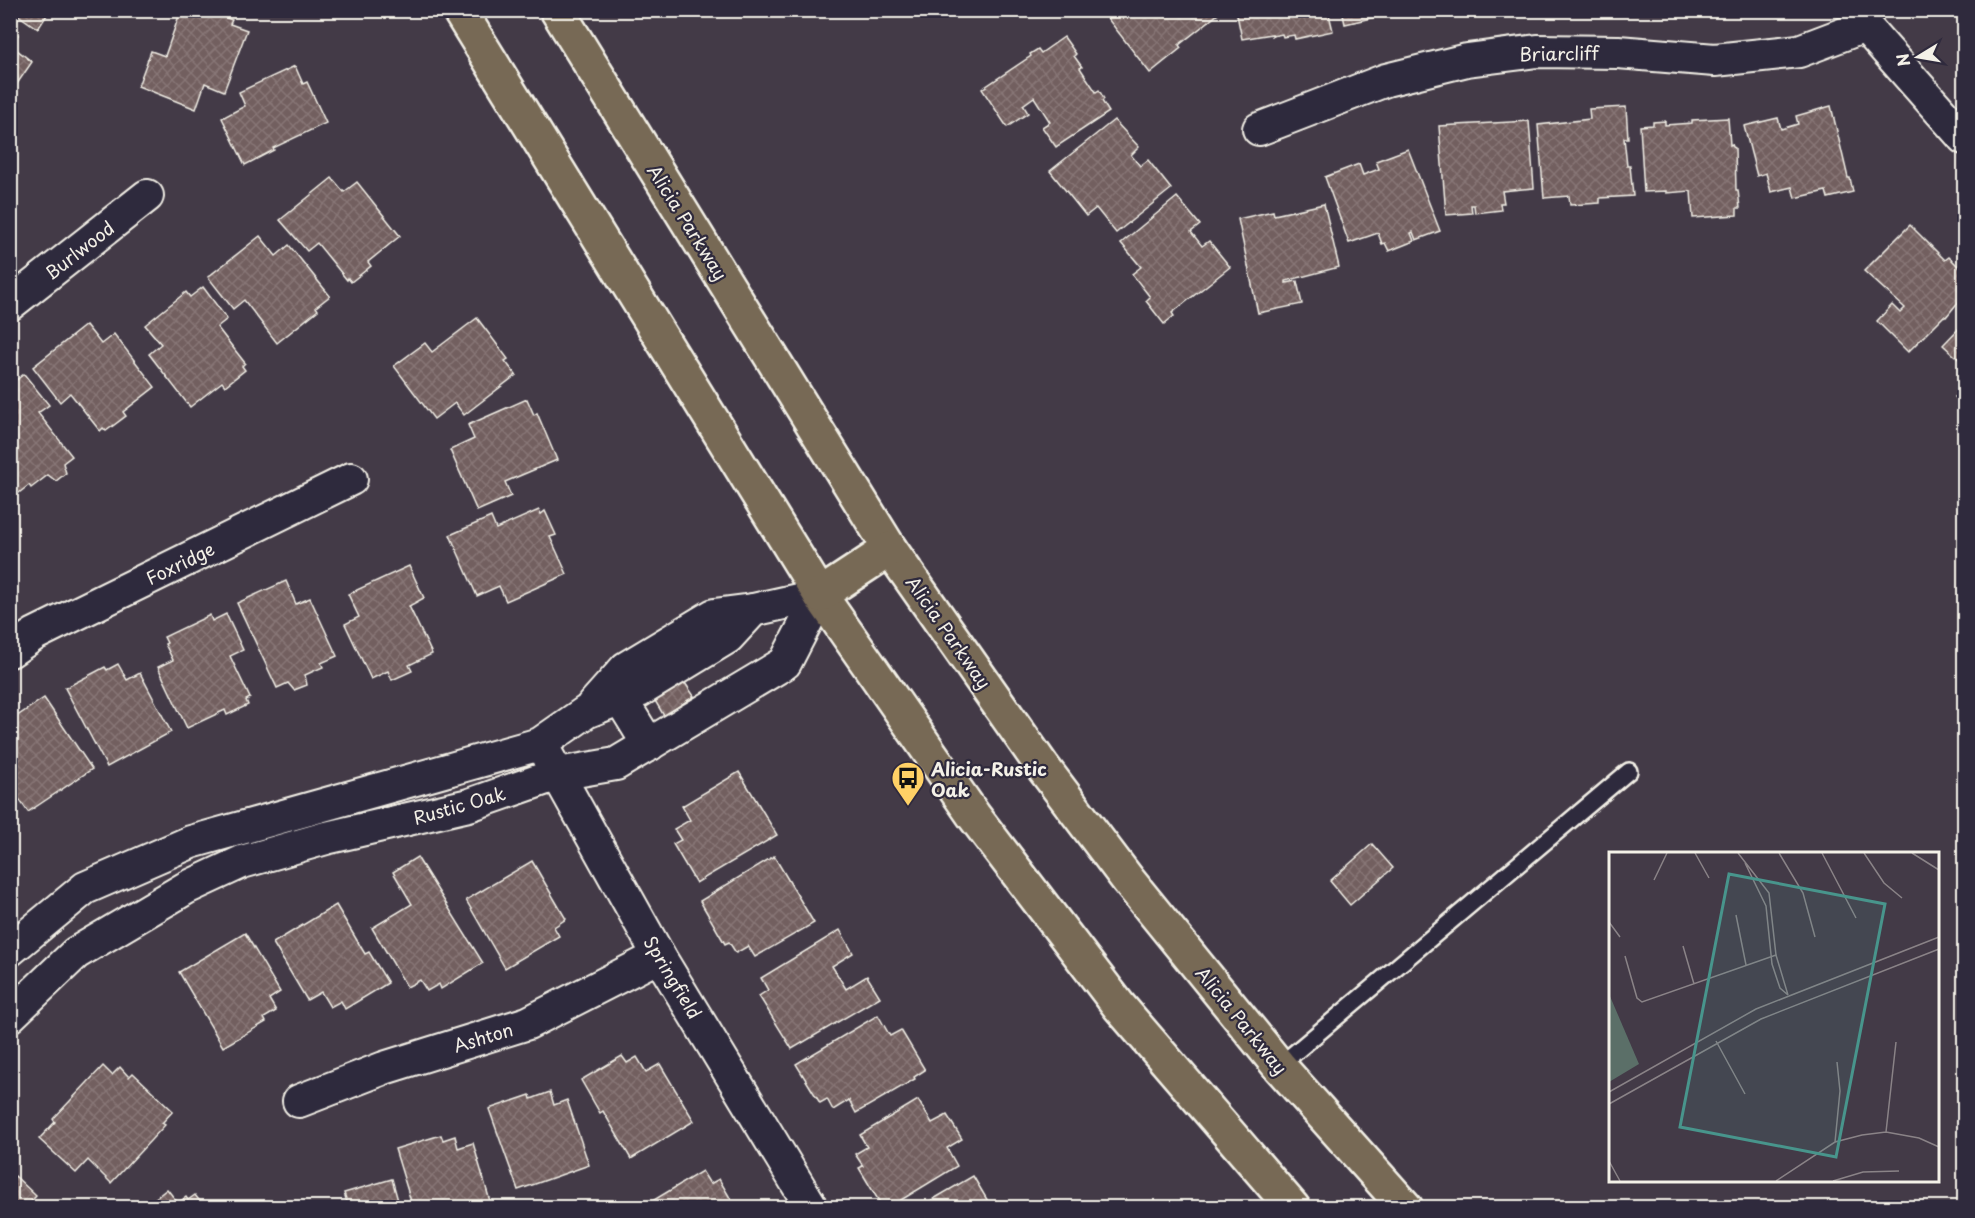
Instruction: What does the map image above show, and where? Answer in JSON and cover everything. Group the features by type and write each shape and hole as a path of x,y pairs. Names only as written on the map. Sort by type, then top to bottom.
{"main road":[{"path":"459,10 820,595 974,816 1119,1006 1293,1208"},
{"name":"Alicia Parkway","path":"557,10 890,549 1042,766 1121,871 1279,1066 1406,1208"},
{"path":"820,595 890,549"}],"street":[{"name":"Briarcliff","path":"1259,129 1386,80 1467,60 1537,51 1618,52 1715,60 1799,51 1861,18"},
{"path":"1861,18 1965,138"},
{"name":"Burlwood","path":"10,304 147,196"},
{"name":"Foxridge","path":"10,651 35,634 351,479"},
{"name":"Rustic Oak","path":"586,712 626,668 714,615 753,610 820,595"},
{"name":"Rustic Oak","path":"10,1016 76,952 186,888 242,862 326,838 469,805 558,774 616,764 785,663 820,595"},
{"name":"Rustic Oak","path":"10,950 85,888 191,842 540,744 586,712 639,691 728,637 753,610"},
{"path":"620,698 649,745"},
{"name":"Springfield","path":"540,744 659,956 812,1208"},
{"name":"Ashton","path":"299,1101 384,1068 528,1023 659,956"}],"lane":[{"path":"1279,1066 1629,771"}],"building":[{"path":"11,10 50,10 38,29"},
{"path":"181,10 206,10 232,20 230,24 247,30 224,91 205,83 196,109 138,86 151,51 165,56"},
{"path":"1101,10 1216,10 1218,14 1179,45 1181,48 1150,73"},
{"path":"1236,10 1328,10 1333,31 1295,39 1294,35 1283,37 1282,34 1272,36 1272,34 1242,39"},
{"path":"1342,10 1383,10 1379,11 1380,16 1345,24"},
{"path":"10,29 18,35 11,45 32,62 10,94"},
{"path":"1064,37 1076,54 1074,56 1082,67 1080,68 1096,92 1099,90 1104,99 1102,101 1109,112 1056,147 1042,127 1050,122 1034,97 1023,105 1028,113 1007,127 982,89 1031,56 1030,54 1038,49 1041,53"},
{"path":"295,66 303,84 307,82 326,123 273,148 274,150 245,165 222,118 245,106 239,92"},
{"path":"1831,106 1853,192 1828,198 1826,191 1795,198 1792,187 1771,192 1766,173 1757,176 1744,126 1778,118 1781,129 1798,124 1796,116"},
{"path":"1626,107 1628,138 1624,138 1633,196 1600,198 1600,203 1570,205 1569,196 1544,198 1538,125 1590,119 1589,109"},
{"path":"1728,118 1730,145 1732,144 1735,148 1736,190 1738,190 1740,208 1737,208 1737,215 1693,218 1691,191 1644,192 1640,126 1653,125 1653,122 1665,121 1665,125 1692,123 1692,120"},
{"path":"1114,120 1139,147 1131,155 1140,166 1148,160 1171,189 1116,233 1096,208 1086,216 1050,171"},
{"path":"1529,121 1534,188 1502,191 1504,203 1500,203 1501,210 1475,213 1474,205 1471,205 1472,213 1446,215 1439,126"},
{"path":"1408,149 1440,231 1416,240 1413,232 1411,233 1414,241 1389,251 1385,243 1382,244 1378,233 1349,243 1325,177 1359,164 1363,175 1379,169 1376,161"},
{"path":"332,178 344,192 357,182 400,236 368,262 371,266 351,282 317,243 307,251 280,220"},
{"path":"1177,197 1200,225 1191,232 1202,246 1209,241 1230,267 1172,313 1174,316 1164,324 1146,301 1150,297 1132,274 1141,267 1121,243"},
{"path":"1324,204 1339,267 1286,281 1286,283 1297,281 1302,304 1258,313 1238,219 1273,211 1274,215"},
{"path":"1910,225 1945,260 1949,257 1964,272 1964,295 1946,317 1944,316 1908,352 1877,321 1892,305 1900,313 1905,308 1864,271"},
{"path":"260,236 276,256 289,245 330,296 316,307 318,310 277,343 244,300 233,309 208,277"},
{"path":"203,287 227,319 217,327 245,363 242,366 245,370 225,386 222,382 190,407 149,354 161,344 145,325 186,292 190,297"},
{"path":"477,318 508,359 505,361 516,375 464,415 455,403 434,419 394,366 425,343 432,352"},
{"path":"1964,323 1964,364 1943,345"},
{"path":"86,325 101,344 114,334 155,387 123,412 126,416 106,431 103,428 100,431 70,393 60,402 33,367"},
{"path":"24,374 49,405 38,413 72,456 63,463 66,473 56,481 48,475 31,488 29,485 15,496 10,490 10,385"},
{"path":"1964,387 1964,406 1955,397"},
{"path":"527,399 534,415 537,413 557,460 505,482 511,496 477,511 450,450 474,439 468,425"},
{"path":"539,510 541,514 545,511 556,535 550,537 567,574 506,601 499,586 477,596 450,535 491,517 496,529"},
{"path":"409,566 424,598 409,606 432,654 409,665 412,671 392,680 388,671 371,679 345,624 359,617 348,594"},
{"path":"286,581 296,604 310,598 337,656 321,663 323,667 305,675 307,685 294,690 288,683 277,688 237,603"},
{"path":"226,614 243,650 230,656 250,698 246,700 248,705 227,715 225,710 187,728 158,667 173,660 164,637 210,615 212,621"},
{"path":"118,664 127,680 140,673 171,732 107,767 65,688 105,667 107,670"},
{"path":"683,680 694,696 664,716 654,699"},
{"path":"44,698 92,769 28,812 10,786 10,721"},
{"path":"739,772 777,835 696,883 673,844 681,840 674,829 690,820 682,806"},
{"path":"1372,844 1393,868 1350,905 1330,881"},
{"path":"774,856 814,923 755,957 748,946 736,953 729,942 725,944 700,901"},
{"path":"417,857 483,963 441,989 439,984 427,991 420,980 407,987 372,928 412,904 393,872"},
{"path":"532,861 566,919 554,927 559,936 505,968 466,900"},
{"path":"336,905 365,954 369,952 388,983 345,1009 341,1001 330,1007 321,992 307,1000 273,943"},
{"path":"840,930 853,953 832,966 846,989 867,976 880,997 792,1049 759,996 768,990 761,978"},
{"path":"245,933 280,992 269,999 276,1011 264,1018 266,1022 223,1047 179,972"},
{"path":"878,1015 890,1036 901,1030 925,1070 914,1077 915,1079 856,1113 849,1100 833,1110 827,1099 820,1103 796,1064"},
{"path":"622,1056 627,1063 637,1057 646,1072 660,1064 694,1121 631,1159 603,1111 600,1113 581,1080"},
{"path":"103,1066 112,1075 120,1067 129,1077 133,1073 173,1111 162,1123 165,1125 111,1183 88,1160 76,1173 39,1139 55,1122 53,1119"},
{"path":"550,1092 554,1105 567,1100 589,1165 518,1190 489,1109 530,1095 531,1099"},
{"path":"918,1100 932,1123 947,1115 962,1139 947,1148 957,1166 888,1208 883,1208 859,1168 863,1166 855,1154 867,1147 860,1135"},
{"path":"441,1135 443,1140 455,1136 458,1148 473,1143 492,1208 413,1208 395,1149"},
{"path":"702,1171 710,1184 719,1179 736,1208 645,1208 644,1206"},
{"path":"15,1176 36,1196 25,1208 10,1208 10,1182"},
{"path":"973,1176 992,1208 912,1208 923,1201 925,1204"},
{"path":"392,1179 400,1208 336,1208 335,1206 347,1202 344,1193"},
{"path":"167,1189 178,1203 186,1197 188,1200 195,1195 205,1208 143,1208"}],"place":[{"name":"Alicia-Rustic Oak","path":"908,807"}]}
